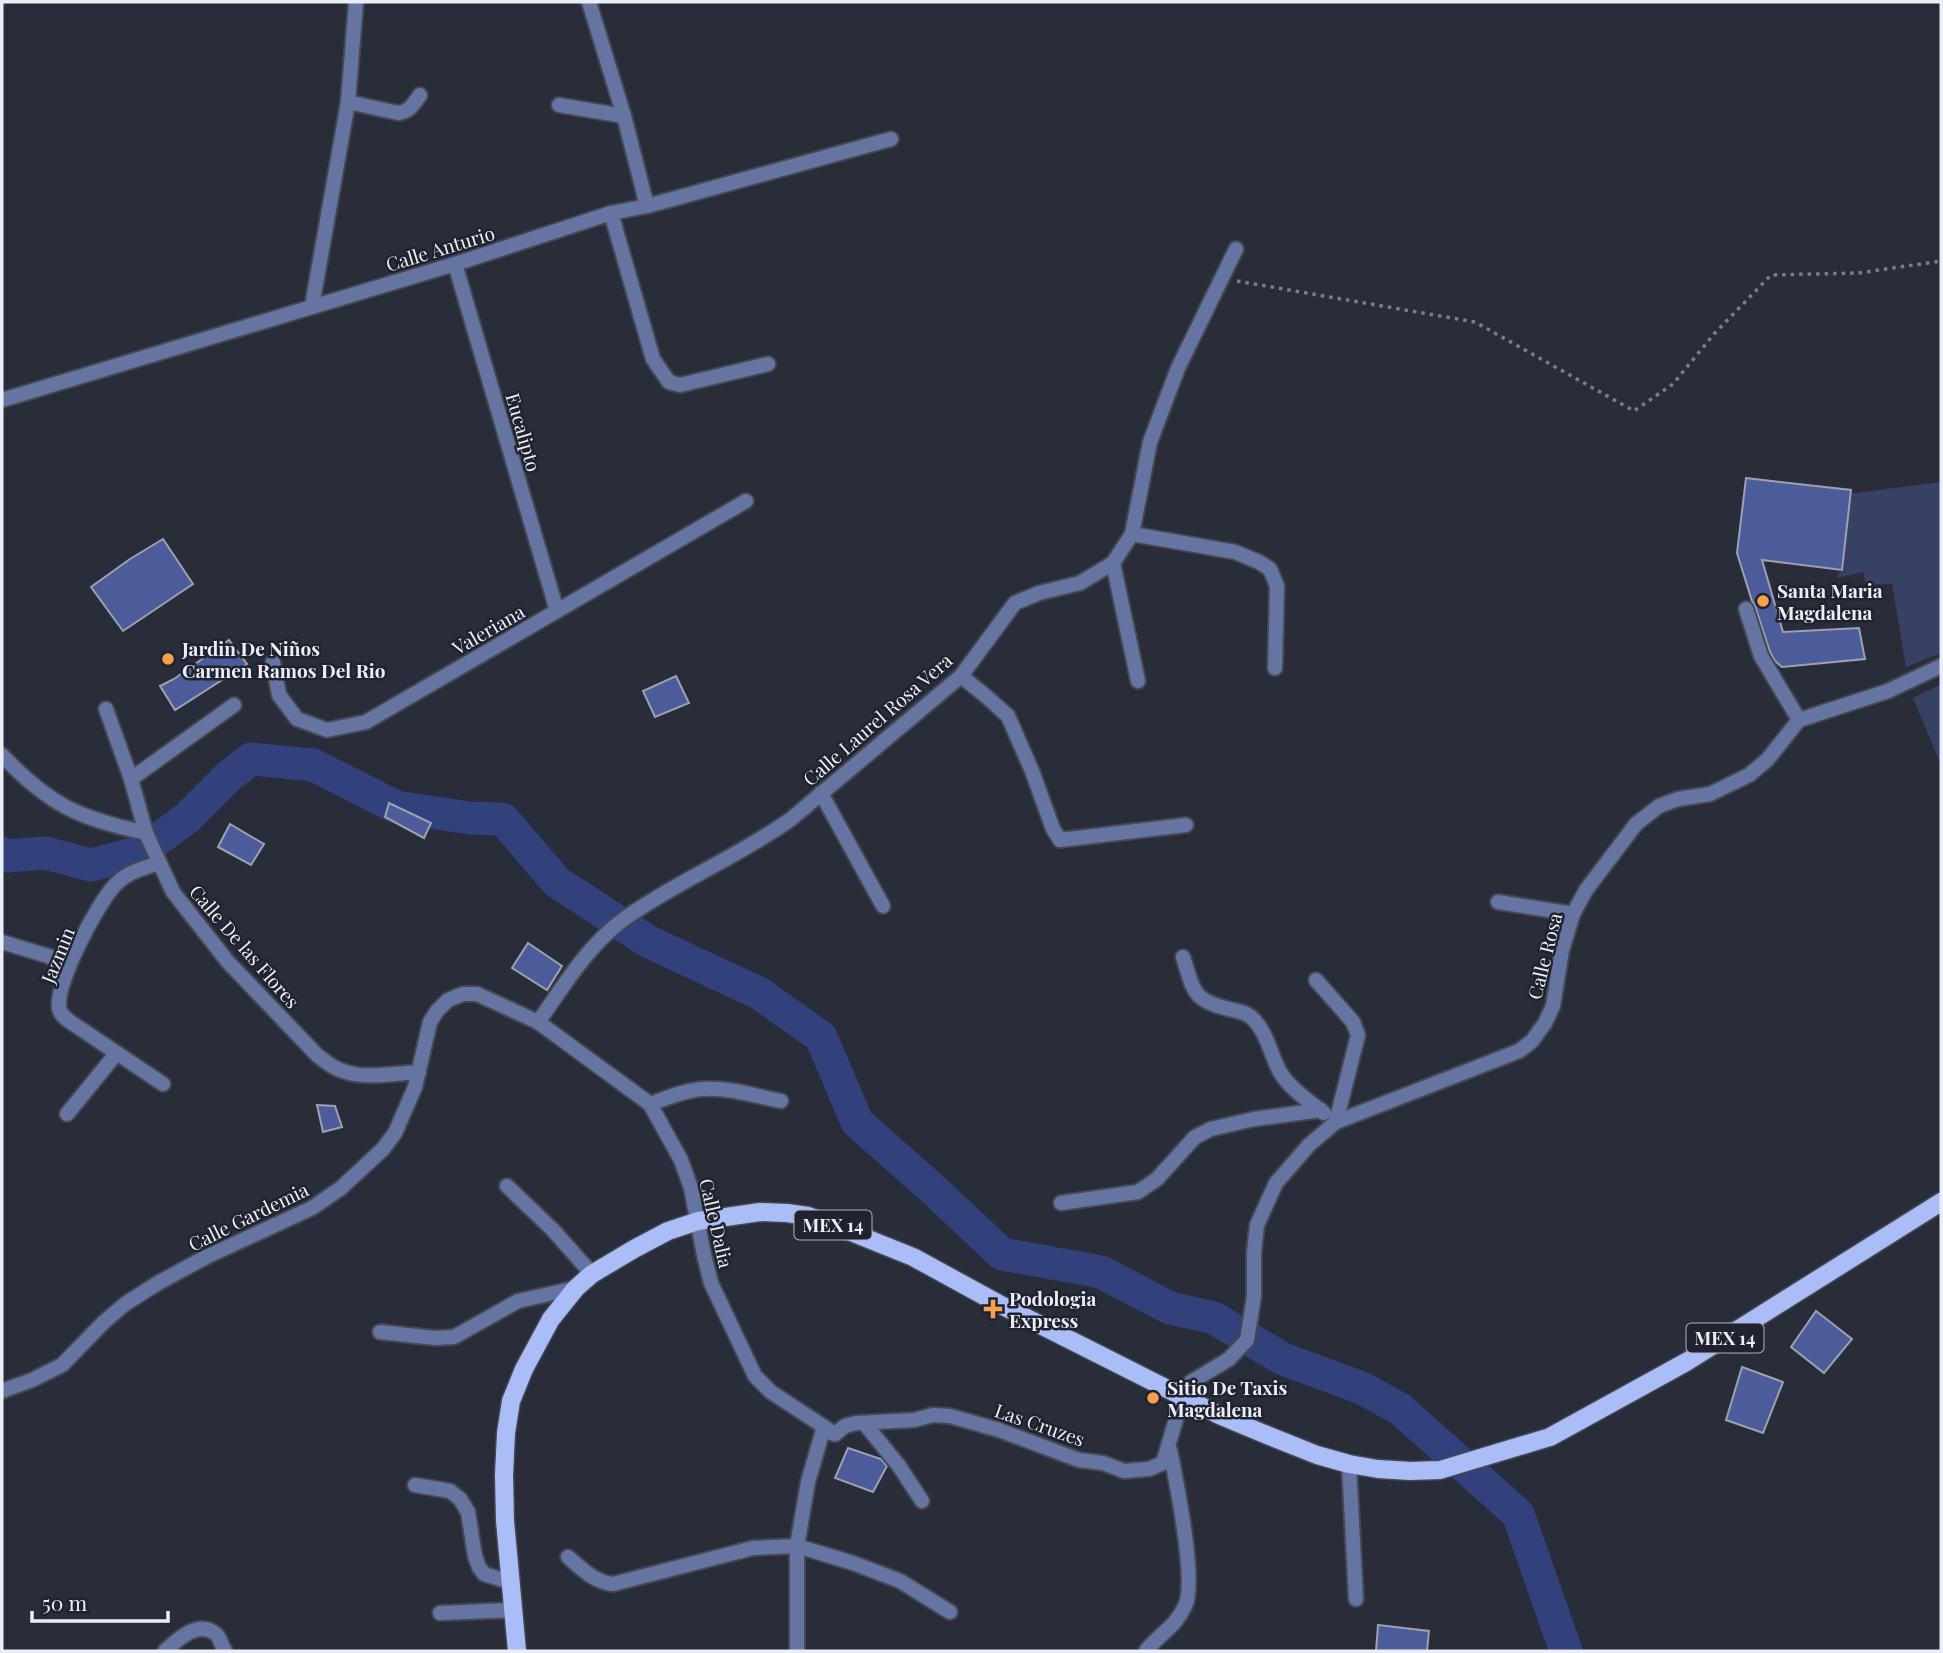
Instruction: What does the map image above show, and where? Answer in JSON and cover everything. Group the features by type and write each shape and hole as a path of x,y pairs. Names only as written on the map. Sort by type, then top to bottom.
{"main road":[{"name":"MEX 14","path":"517,1651 505,1521 504,1475 511,1401 524,1369 551,1319 576,1288 668,1231 698,1221 760,1212 808,1216 913,1257 999,1304 1219,1415 1279,1440 1349,1464 1389,1469 1440,1470 1550,1437 1688,1361 1941,1202"}],"street":[{"path":"312,306 348,102 355,2"},
{"path":"589,2 624,116 647,206"},
{"path":"348,102 405,113 421,95"},
{"path":"559,105 624,116"},
{"name":"Calle Anturio","path":"2,400 455,264 611,213 647,206 891,139"},
{"path":"611,213 653,359 669,382 680,385 768,364"},
{"name":"Calle Laurel Rosa Vera","path":"538,1022 587,954 623,919 765,838 791,820 961,676 1015,603 1039,593 1080,583 1113,563 1132,534 1150,442 1178,368 1236,249"},
{"name":"Eucalipto","path":"455,264 557,611"},
{"name":"Valeriana","path":"273,662 278,695 297,719 327,730 366,722 746,501"},
{"path":"1132,534 1235,552 1269,569 1277,586 1275,668"},
{"path":"1113,563 1138,681"},
{"path":"1746,609 1761,656 1799,720 1888,691 1941,666"},
{"path":"961,676 1007,716 1032,771 1053,829 1060,840 1186,825"},
{"path":"131,779 234,705"},
{"name":"Calle De las Flores","path":"106,709 158,862 173,892 228,962 317,1055 333,1067 347,1073 363,1075 419,1072"},
{"name":"Calle Rosa","path":"1182,1395 1191,1382 1229,1359 1247,1339 1254,1296 1257,1225 1276,1183 1309,1145 1336,1122 1519,1051 1532,1041 1553,1006 1562,950 1573,914 1586,890 1636,824 1659,806 1678,799 1710,794 1749,775 1767,760 1799,720"},
{"path":"2,755 24,779 56,803 105,824 147,834"},
{"path":"821,793 883,906"},
{"name":"Jazmin","path":"158,862 131,872 116,883 104,899 69,965 60,998 60,1012 116,1054 163,1084"},
{"path":"1498,902 1573,914"},
{"path":"2,942 69,965"},
{"path":"1183,957 1195,992 1201,999 1211,1005 1243,1012 1253,1018 1260,1027 1281,1074 1336,1122 1358,1035 1353,1022 1316,980"},
{"name":"Calle Dalia","path":"437,1011 449,1000 463,994 477,995 538,1022 650,1104 681,1160 691,1188 711,1283 755,1376 771,1392 835,1434"},
{"name":"Calle Gardemia","path":"2,1391 33,1380 62,1365 125,1304 158,1283 206,1257 312,1208 341,1188 383,1149 395,1133 419,1072 430,1022 437,1011"},
{"path":"67,1114 116,1054"},
{"path":"650,1104 684,1092 703,1089 726,1089 780,1101"},
{"path":"1061,1203 1138,1192 1157,1180 1195,1138 1211,1129 1254,1119 1321,1110"},
{"path":"507,1186 553,1230 593,1275"},
{"path":"380,1332 435,1338 454,1337 518,1301 576,1288"},
{"path":"1146,1651 1176,1623 1187,1603 1189,1586 1181,1507 1169,1448 1182,1395"},
{"name":"Las Cruzes","path":"835,1434 845,1426 856,1423 914,1420 933,1415 950,1416 999,1430 1079,1460 1102,1463 1124,1471 1149,1469 1163,1464 1169,1448"},
{"path":"865,1424 899,1466 922,1501"},
{"path":"797,1651 797,1546 808,1482 823,1430 835,1434"},
{"path":"1349,1464 1356,1599"},
{"path":"415,1485 450,1491 460,1499 468,1512 479,1567 484,1574 510,1582"},
{"path":"568,1557 591,1577 613,1584 754,1548 797,1546 900,1581 950,1612"},
{"path":"440,1613 513,1610"},
{"path":"165,1651 185,1633 205,1629 217,1635 225,1651"}],"path":[{"path":"1223,278 1475,322 1634,411 1673,384 1714,334 1771,275 1858,273 1941,261"}],"shaded area":[{"path":"1941,482 1941,653 1906,667 1892,584 1866,585 1863,572 1836,578 1842,569 1840,495"},
{"path":"1941,684 1941,765 1913,698"}],"building":[{"path":"1746,478 1851,490 1842,570 1762,560 1783,632 1859,628 1865,659 1782,667 1775,661 1737,553"},
{"path":"163,539 193,584 123,631 91,587"},
{"path":"229,640 247,664 175,710 160,686"},
{"path":"676,676 689,703 655,717 643,691"},
{"path":"389,803 431,823 424,838 385,817"},
{"path":"230,824 264,844 251,865 218,847"},
{"path":"528,943 562,966 547,990 512,968"},
{"path":"317,1105 335,1106 342,1127 323,1132"},
{"path":"1816,1311 1852,1339 1824,1373 1791,1347"},
{"path":"1742,1367 1783,1382 1763,1433 1726,1420"},
{"path":"848,1448 881,1459 887,1466 873,1492 835,1478"},
{"path":"1378,1625 1429,1631 1427,1651 1376,1651"}],"waterway":[{"path":"2,853 8,856 45,853 91,865 141,852 187,818 229,776 251,759 313,765 396,807 470,818 503,819 557,882 649,942 759,993 821,1037 857,1122 1002,1254 1101,1272 1170,1308 1214,1318 1283,1359 1362,1388 1400,1409 1518,1514 1566,1651"}],"place":[{"name":"Santa Maria Magdalena","path":"1763,601"},
{"name":"Jardin De Niños Carmen Ramos Del Rio","path":"168,659"},
{"name":"Podologia Express","path":"993,1309"},
{"name":"Sitio De Taxis Magdalena","path":"1153,1398"}]}
